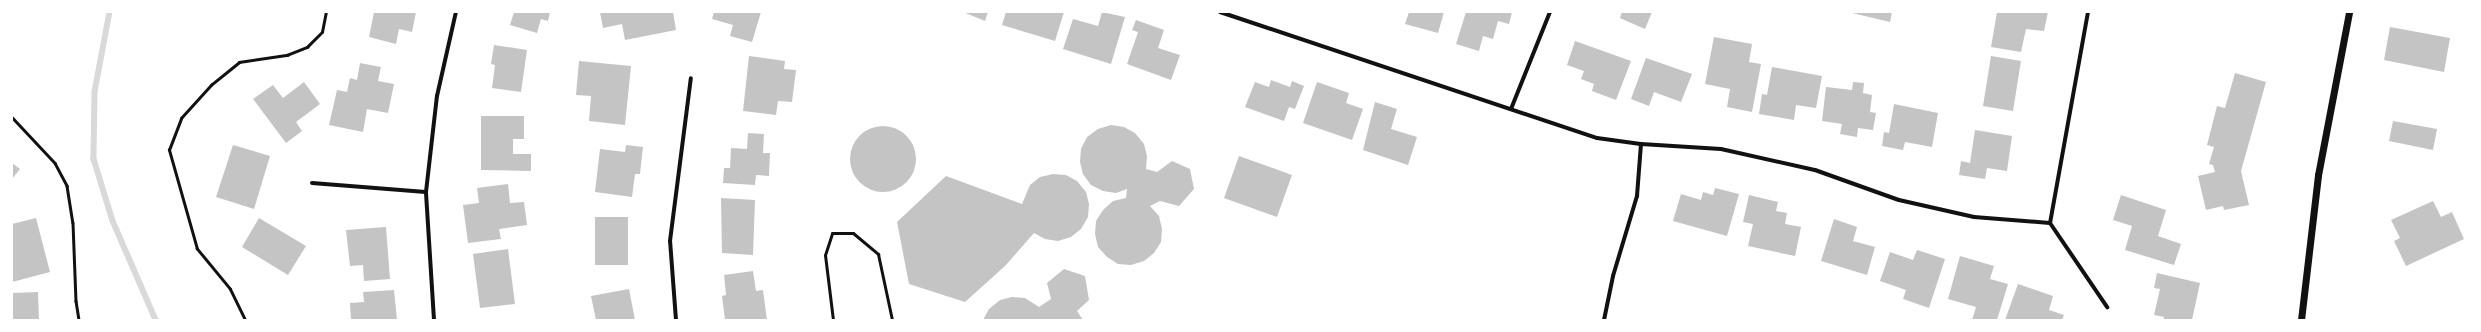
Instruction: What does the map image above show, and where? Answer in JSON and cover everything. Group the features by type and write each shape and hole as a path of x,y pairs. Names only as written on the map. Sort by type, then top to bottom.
{"street":[{"path":"434,320 426,192 437,96 456,12"},
{"path":"1220,12 1597,138 1641,144 1721,149 1815,170 1899,200 1974,218 2050,223"},
{"path":"1511,109 1550,12"},
{"path":"2088,12 2050,223 2107,307"},
{"path":"2300,320 2318,175 2349,12"},
{"path":"676,320 670,241 692,78"},
{"path":"1604,320 1614,276 1637,196 1641,144"},
{"path":"312,183 426,192"}],"lane":[{"path":"833,320 825,255 832,233 853,233 878,254 892,320"}],"path":[{"path":"245,320 230,289 197,249 169,150 181,118 211,85 239,62 287,55 307,47 322,32 326,12"},
{"path":"12,117 55,163 68,186 73,223 76,301 79,320"}],"building":[{"path":"374,12 416,12 412,32 399,29 396,44 369,37"},
{"path":"514,12 550,12 548,21 541,19 537,33 510,25"},
{"path":"600,12 673,12 676,30 625,40 622,24 603,28"},
{"path":"714,12 761,12 752,42 730,36 733,25 712,19"},
{"path":"963,12 988,12 985,21"},
{"path":"1006,12 1064,12 1055,41 1002,25"},
{"path":"1102,12 1125,17 1111,64 1063,49 1073,19 1098,26"},
{"path":"1409,12 1444,12 1438,33 1405,24"},
{"path":"1466,12 1512,12 1509,24 1498,21 1493,39 1483,36 1479,51 1456,44"},
{"path":"1622,12 1652,12 1645,29 1620,18"},
{"path":"1848,12 1892,12 1890,22"},
{"path":"1997,12 2048,12 2044,31 2026,29 2021,52 1991,47"},
{"path":"1136,20 1164,30 1158,48 1180,55 1171,80 1127,64 1138,32 1132,30"},
{"path":"2390,27 2450,38 2444,72 2384,60"},
{"path":"1714,37 1752,44 1749,62 1761,64 1752,112 1727,107 1730,89 1705,84"},
{"path":"1575,41 1631,61 1616,100 1592,91 1594,84 1581,79 1584,71 1567,65"},
{"path":"494,45 527,50 521,92 492,88 495,65 491,64"},
{"path":"749,56 785,61 784,69 796,70 792,102 778,101 776,115 743,111"},
{"path":"1991,56 2021,61 2013,111 1983,106"},
{"path":"1646,58 1692,74 1681,102 1654,92 1649,106 1631,99"},
{"path":"579,61 631,66 625,125 589,121 591,96 576,95"},
{"path":"360,63 381,67 378,81 394,84 388,113 367,109 363,132 329,125 337,90 347,92 350,78 357,80"},
{"path":"1772,67 1822,76 1816,108 1796,105 1794,120 1759,114 1762,94 1767,95"},
{"path":"2235,73 2266,82 2241,171 2249,205 2224,210 2223,206 2206,210 2198,176 2215,172 2213,165 2209,164 2214,147 2207,145 2217,106 2225,108"},
{"path":"1271,80 1290,87 1292,81 1304,86 1295,109 1289,107 1284,121 1245,107 1255,82 1269,87"},
{"path":"304,82 320,104 296,122 302,131 286,143 253,99 273,85 283,98"},
{"path":"1317,82 1349,93 1346,103 1363,109 1352,140 1303,123"},
{"path":"1853,82 1864,83 1863,93 1872,95 1870,112 1876,113 1873,130 1858,128 1857,137 1840,134 1842,124 1822,121 1826,87 1852,90"},
{"path":"1375,102 1397,109 1391,129 1417,137 1408,165 1363,150"},
{"path":"1894,104 1938,113 1932,147 1905,142 1903,150 1882,146 1884,132 1889,133"},
{"path":"481,116 524,116 524,139 513,139 513,154 531,154 531,171 481,170"},
{"path":"2393,121 2437,129 2433,150 2389,141"},
{"path":"1111,125 1124,127 1135,133 1144,144 1147,156 1146,169 1157,172 1172,161 1190,169 1194,189 1179,206 1160,201 1150,206 1159,216 1162,229 1161,242 1154,253 1144,261 1131,265 1118,264 1107,257 1098,247 1095,234 1096,221 1103,210 1113,201 1126,198 1127,189 1116,193 1103,191 1091,185 1083,174 1080,162 1081,149 1087,137 1098,129"},
{"path":"876,126 890,126 902,131 911,140 916,152 914,172 907,183 890,192 876,192 864,187 855,178 850,166 850,152 855,140 864,131"},
{"path":"1975,130 2012,136 2007,171 1987,168 1985,179 1959,175 1961,161 1970,163"},
{"path":"748,133 764,134 763,153 770,153 769,176 756,175 755,185 723,183 724,168 730,168 731,148 747,149"},
{"path":"233,145 270,156 254,209 216,197"},
{"path":"626,145 643,147 640,174 635,174 632,197 595,192 600,149 625,152"},
{"path":"1239,156 1292,175 1277,217 1224,198"},
{"path":"12,163 20,169 12,179"},
{"path":"1053,174 1066,175 1077,181 1086,192 1089,204 1088,217 1081,229 1071,237 1058,241 1045,239 1034,233 1005,266 965,302 909,284 897,222 946,176 1022,204 1030,185 1040,177"},
{"path":"508,184 510,203 524,202 527,225 499,229 501,239 468,243 463,205 479,203 477,188"},
{"path":"1715,188 1739,194 1727,236 1673,221 1681,194 1701,200 1703,192 1713,195"},
{"path":"1749,195 1778,202 1776,211 1787,213 1785,224 1801,227 1795,256 1748,246 1753,224 1743,222"},
{"path":"2121,195 2166,210 2158,236 2181,244 2174,265 2125,250 2132,226 2113,220"},
{"path":"721,198 755,200 753,255 722,253"},
{"path":"2433,201 2441,217 2452,212 2464,239 2406,266 2394,241 2400,238 2391,220"},
{"path":"595,217 628,217 628,265 595,265"},
{"path":"36,218 50,272 12,282 12,224"},
{"path":"259,218 306,246 288,275 242,247"},
{"path":"1834,219 1857,227 1853,241 1875,247 1867,275 1821,261"},
{"path":"386,227 390,279 364,281 363,265 350,266 346,230"},
{"path":"508,249 515,304 480,308 473,254"},
{"path":"1917,250 1945,259 1929,308 1903,299 1906,290 1880,281 1890,252 1913,260"},
{"path":"1960,256 1994,266 1990,279 2008,284 1997,320 1972,320 1976,307 1948,299"},
{"path":"1064,269 1085,276 1089,300 1077,311 1083,320 983,320 989,309 1000,300 1012,297 1025,298 1039,307 1051,299 1047,283"},
{"path":"753,271 756,291 763,290 767,320 725,320 722,296 726,295 724,275"},
{"path":"2157,273 2200,283 2192,320 2163,320 2164,317 2154,315 2160,289 2154,288"},
{"path":"2018,284 2053,296 2049,310 2064,315 2062,320 2005,320"},
{"path":"629,289 635,320 596,320 591,296"},
{"path":"394,290 397,320 351,320 350,303 364,302 363,292"},
{"path":"38,292 39,320 12,320 12,293"}],"waterway":[{"path":"110,12 95,92 94,159 113,221 156,320"}]}
